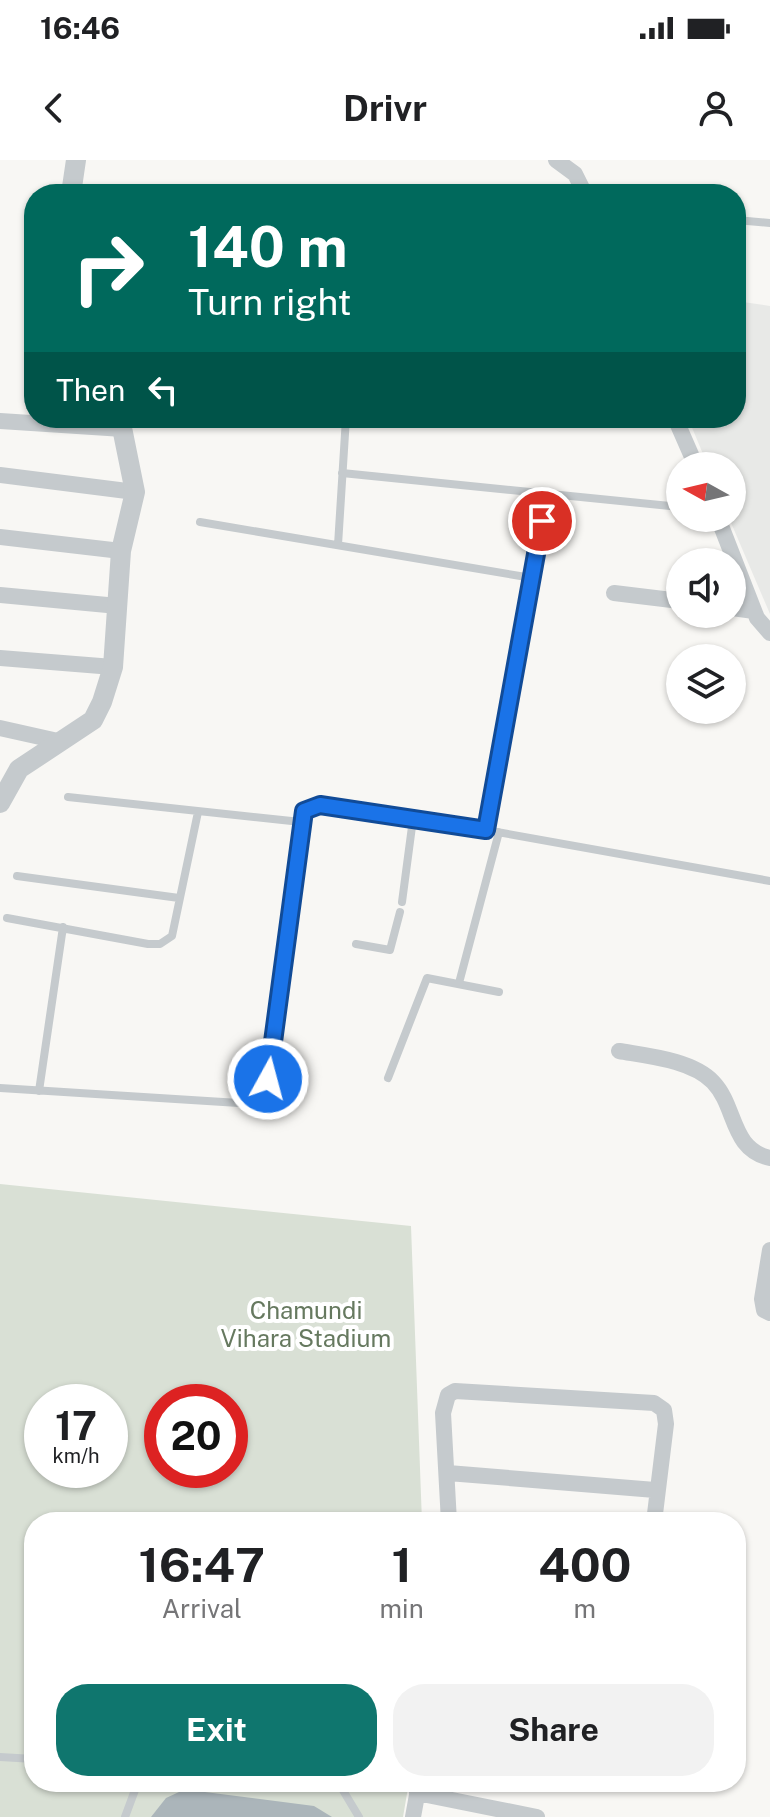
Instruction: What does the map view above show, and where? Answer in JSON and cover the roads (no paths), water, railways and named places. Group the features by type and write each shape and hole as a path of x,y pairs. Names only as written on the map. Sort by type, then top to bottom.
{"street":[{"path":"72,184 76,160"},
{"path":"556,160 576,167"},
{"path":"0,421 24,422"},
{"path":"0,803 13,775 58,741 93,720 113,667 121,551 135,492 123,428"},
{"path":"679,428 690,452"},
{"path":"0,475 135,492"},
{"path":"723,532 754,611 770,633"},
{"path":"0,537 121,551"},
{"path":"614,593 666,599"},
{"path":"0,595 118,606"},
{"path":"746,610 754,611"},
{"path":"0,658 113,667"},
{"path":"0,728 58,741"},
{"path":"619,1051 658,1058 700,1073 712,1081 723,1095 741,1141 753,1152 770,1158"},
{"path":"770,1250 762,1299 764,1310 770,1313"},
{"path":"449,1512 443,1413 448,1395 455,1391 654,1403 664,1410 666,1424 654,1512"},
{"path":"448,1473 655,1490"},
{"path":"413,1817 417,1792"},
{"path":"438,1792 537,1817"}],"lane":[{"path":"746,221 770,223"},
{"path":"338,545 345,428"},
{"path":"342,473 666,505"},
{"path":"486,830 547,492"},
{"path":"200,522 532,578"},
{"path":"68,797 301,822"},
{"path":"0,1088 239,1103 261,1091 268,1079 301,822 304,811 312,805 499,832 770,881"},
{"path":"7,918 160,944 172,936 198,812"},
{"path":"356,944 390,950 401,907 413,819"},
{"path":"459,983 499,832"},
{"path":"17,876 179,898"},
{"path":"39,1091 63,927"},
{"path":"388,1078 425,980 432,977 499,992"},
{"path":"0,1757 24,1758"},
{"path":"125,1817 134,1792"},
{"path":"344,1792 359,1817"}],"park label":[{"name":"Chamundi Vihara Stadium","path":"306,1324"}]}
